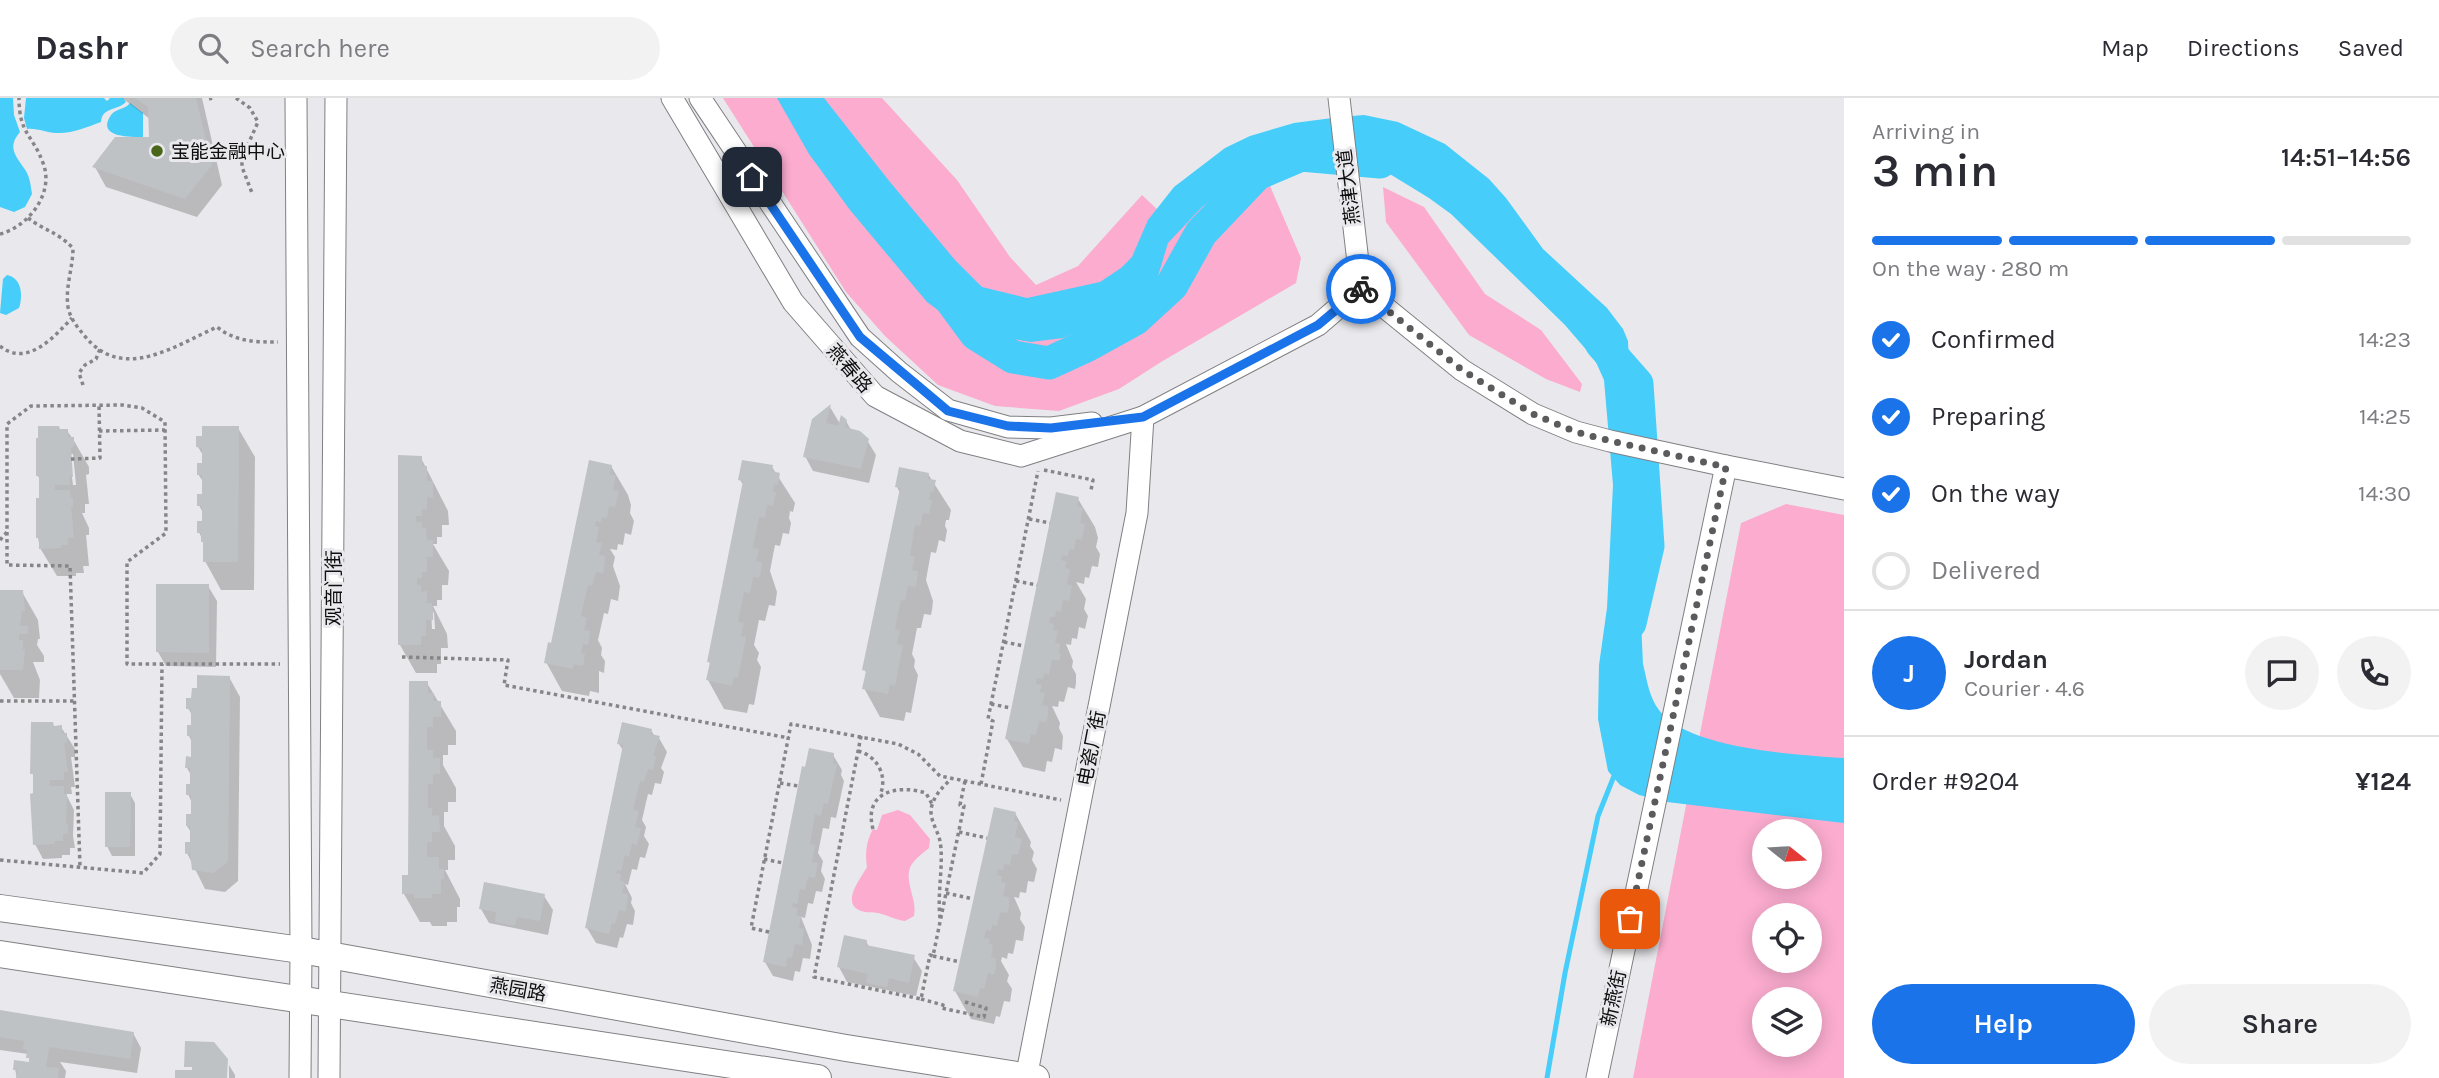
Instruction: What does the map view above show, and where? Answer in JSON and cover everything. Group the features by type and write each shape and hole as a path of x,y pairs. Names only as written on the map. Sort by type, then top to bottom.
{"main road":[{"name":"燕园路","path":"0,908 301,950 846,1048 1030,1078"},
{"path":"0,954 818,1078"}],"street":[{"name":"观音门街","path":"296,98 300,1078"},
{"name":"观音门街","path":"329,1078 336,98"},
{"name":"燕春路","path":"672,98 793,302 875,396 960,441 1021,456 1143,417 1318,325 1361,288"},
{"name":"燕春路","path":"700,98 860,337 948,411 1008,426 1041,428 1143,417"},
{"name":"燕津大道","path":"1340,107 1361,288"},
{"path":"1361,288 1462,370 1533,414 1576,432 1726,467 1844,489"},
{"name":"电瓷厂街","path":"1030,1078 1137,513 1143,417"},
{"name":"新燕街","path":"1597,1078 1726,467"}],"path":[{"path":"0,234 15,228 27,218 43,194 46,172 23,125 19,114 19,98"},
{"path":"236,98 250,108 258,122 242,158 242,167 252,193"},
{"path":"27,218 58,233 73,248 73,268 68,284 68,311 88,340 112,355 132,359 148,358 218,327 233,337 245,340 298,342"},
{"path":"0,346 6,351 16,353 30,352 51,340 72,318"},
{"path":"82,385 79,373 85,365 96,359 100,349"},
{"path":"80,867 70,566 7,565 7,424 31,406 99,405 142,408 165,422 166,533 127,562 127,664 300,664"},
{"path":"71,459 100,458 99,405"},
{"path":"99,431 165,430"},
{"path":"981,784 993,720 988,719 1039,469 1093,480 1091,490"},
{"path":"1029,519 1050,523"},
{"path":"0,540 7,532"},
{"path":"1016,581 1037,585"},
{"path":"1004,642 1024,646"},
{"path":"402,657 508,660 504,685 789,737"},
{"path":"0,860 143,873 160,854 162,664"},
{"path":"0,701 74,701"},
{"path":"991,704 1011,708"},
{"path":"769,932 751,928 791,724 898,744 918,754 940,776 1080,804"},
{"path":"861,736 814,977 943,1004 942,1008 984,1017 986,1008 965,1002"},
{"path":"858,751 874,761 884,778 879,797"},
{"path":"940,922 940,842 930,816 939,790 951,779"},
{"path":"933,956 964,806 960,805 965,781"},
{"path":"780,783 798,786"},
{"path":"873,829 870,818 873,803 879,797 905,788 926,793 932,804"},
{"path":"959,832 987,838"},
{"path":"764,859 783,863"},
{"path":"946,893 973,900"},
{"path":"921,999 930,955 960,962"}],"shaded area":[{"path":"723,98 882,98 957,180 1010,257 1036,285 1078,266 1142,195 1161,213 1255,151 1301,258 1296,283 1119,389 1059,411 995,406 938,385 885,336 846,292"},
{"path":"1383,187 1424,207 1485,294 1541,330 1582,384 1580,392 1546,379 1469,335 1386,222"},
{"path":"1786,504 1844,515 1844,1078 1633,1078 1741,523"},
{"path":"898,810 910,815 930,839 929,848 909,870 915,910 914,916 905,921 861,911 852,902 854,890 867,867 867,848 873,829 877,830 882,815"}],"water":[{"path":"0,98 13,98 14,115 20,132 13,148 27,174 32,194 25,207 14,212 0,207"},
{"path":"26,98 104,98 107,101 110,98 123,98 126,102 107,111 101,122 74,131 56,133 27,129 24,118"},
{"path":"777,98 824,98 955,260 982,287 1027,298 1100,282 1121,268 1132,257 1148,220 1174,187 1225,148 1250,136 1294,123 1364,115 1398,122 1445,144 1489,179 1543,249 1607,308 1623,329 1628,341 1643,664 1653,700 1673,723 1693,734 1718,742 1773,752 1844,758 1844,823 1667,802 1639,795 1620,785 1608,771 1598,719 1599,665 1607,608 1613,485 1604,380 1595,360 1565,325 1451,214 1429,198 1380,168 1355,160 1326,156 1290,156 1264,164 1243,174 1202,207 1168,243 1158,276 1147,296 1124,314 1063,338 1031,342 961,327 927,302 850,210 809,154"},
{"path":"130,103 143,113 143,137 117,135 108,128 111,115"},
{"path":"7,275 16,280 21,298 19,308 6,315 0,313 3,279"}],"building":[{"name":"宝能金融中心","path":"135,98 196,98 212,165 185,199 92,167 115,137 149,137 148,107"},
{"path":"831,404 826,423 838,426 841,415 847,420 845,427 860,431 869,439 861,469 803,457 812,419"},
{"path":"38,426 59,426 60,429 68,429 68,437 74,437 74,446 71,447 73,477 70,476 70,485 55,485 55,490 70,490 73,498 71,507 74,538 68,538 68,545 61,545 61,548 39,549 39,538 36,538 36,498 39,498 39,476 36,476"},
{"path":"202,426 239,426 238,562 203,562 203,542 201,533 197,533 197,521 202,521 202,506 197,506 197,494 202,494 202,475 197,475 197,463 202,463 202,448 196,447 196,436 202,436"},
{"path":"398,455 422,456 422,466 427,466 427,481 433,481 433,498 427,497 427,509 422,509 422,516 416,516 416,522 422,522 422,528 426,528 427,540 433,540 433,557 427,557 427,572 422,572 422,578 417,578 421,592 427,591 427,603 432,603 433,613 433,620 426,620 426,636 421,636 421,645 398,645"},
{"path":"589,460 612,465 610,474 616,475 613,490 619,491 615,507 609,506 607,518 602,517 601,522 596,521 595,526 599,527 596,542 602,543 599,555 605,556 604,567 603,573 596,572 592,586 588,585 581,616 587,618 584,630 590,631 589,640 588,645 583,644 583,666 574,664 573,669 544,663 548,642 551,643"},
{"path":"742,460 773,465 772,471 780,473 778,485 774,484 773,492 776,493 773,506 767,505 765,518 759,517 753,548 759,549 756,561 762,562 761,572 759,578 753,577 750,593 744,592 738,622 744,623 741,636 746,637 738,678 734,677 732,686 706,680 710,662 707,662 743,481 738,480"},
{"path":"899,467 929,473 928,479 936,480 933,492 930,492 929,500 932,500 929,514 923,513 920,526 915,525 910,556 915,557 912,570 918,571 917,581 915,587 908,586 905,601 901,600 895,629 900,630 897,644 903,645 895,686 890,684 888,694 862,689 866,671 862,670 900,488 895,487"},
{"path":"1056,492 1079,497 1077,506 1083,508 1080,523 1085,524 1082,540 1076,539 1074,550 1069,549 1068,556 1062,555 1061,560 1067,562 1065,568 1070,569 1067,584 1072,586 1069,601 1063,600 1061,612 1056,611 1055,617 1050,617 1049,623 1054,624 1053,630 1058,631 1055,643 1060,644 1061,653 1059,661 1052,659 1049,675 1044,673 1043,679 1037,678 1036,684 1042,685 1040,692 1045,693 1042,705 1048,706 1048,716 1046,722 1039,721 1036,735 1031,734 1029,744 1005,739"},
{"path":"156,584 209,584 209,653 156,652"},
{"path":"0,590 23,590 25,611 22,611 20,626 28,626 28,634 19,634 19,640 23,640 23,650 25,649 23,670 0,670"},
{"path":"197,675 230,676 228,862 213,873 192,870 190,853 185,854 185,842 190,842 190,826 186,826 186,814 191,814 191,795 186,795 186,784 190,784 190,768 185,768 186,756 191,757 191,736 187,736 187,725 191,725 191,709 186,709 186,698 191,698 192,688 197,688"},
{"path":"409,681 428,681 428,693 434,693 433,701 441,701 441,717 433,717 433,727 427,727 427,750 433,750 433,758 440,758 440,774 433,774 433,784 428,784 428,808 432,808 432,816 439,815 440,832 432,832 432,842 427,842 427,857 439,857 439,869 444,869 441,894 432,894 432,898 414,898 414,894 402,894 402,875 408,875"},
{"path":"31,722 53,722 54,726 62,725 62,733 67,733 67,743 64,743 68,772 64,772 64,780 50,780 49,786 64,786 64,794 67,794 68,833 63,834 63,841 55,841 54,844 33,845 30,794 33,793 33,774 30,774"},
{"path":"622,722 652,729 651,734 660,736 653,755 656,756 653,770 648,769 644,782 640,781 633,810 639,811 635,827 641,828 637,845 632,843 629,857 625,855 621,871 617,870 616,873 621,874 620,880 625,882 622,893 628,894 626,912 619,910 609,934 585,928 623,745 617,744"},
{"path":"809,748 834,753 833,764 837,764 828,804 824,803 821,816 815,814 810,844 815,845 812,862 818,863 815,878 808,877 805,890 800,889 797,904 793,903 792,907 798,908 796,915 801,916 799,928 804,929 802,945 795,944 792,958 787,957 786,967 763,962 802,766 805,767"},
{"path":"105,792 131,792 130,847 105,847"},
{"path":"994,807 1016,812 1014,821 1018,822 1015,837 1022,839 1018,855 1012,854 1010,865 1004,864 1003,870 998,869 997,875 1002,876 1001,882 1006,883 1003,896 1009,897 1009,907 1007,913 1000,912 997,926 992,925 991,931 986,930 984,938 990,939 989,944 993,945 991,957 996,959 996,968 994,975 988,973 984,989 980,988 978,997 953,991"},
{"path":"484,882 545,894 540,921 517,917 515,926 495,922 496,912 479,909"},
{"path":"844,935 867,940 866,945 915,955 909,983 889,978 887,987 866,983 868,974 837,967"},
{"path":"0,1010 134,1032 130,1059 49,1047 46,1067 59,1068 58,1078 16,1078 14,1060 29,1062 29,1058 26,1058 27,1050 23,1049 24,1041 0,1037"},
{"path":"185,1041 214,1042 228,1059 227,1078 175,1078 175,1070 192,1070 192,1067 184,1067"}],"waterway":[{"path":"945,292 976,334 1013,357 1049,363 1135,319 1172,285 1201,233 1257,174 1301,155 1380,162"},
{"path":"1601,343 1637,384 1648,546 1630,623"},
{"path":"1547,1078 1565,973 1598,816 1616,771"}],"way so far":[{"path":"1361,289 1462,370 1533,414 1576,432 1726,467 1630,919"}],"place":[{"name":"宝能金融中心","path":"157,151"}],"route":[{"path":"752,177 860,337 948,411 1008,426 1051,428 1143,417 1318,325 1361,289"}]}
